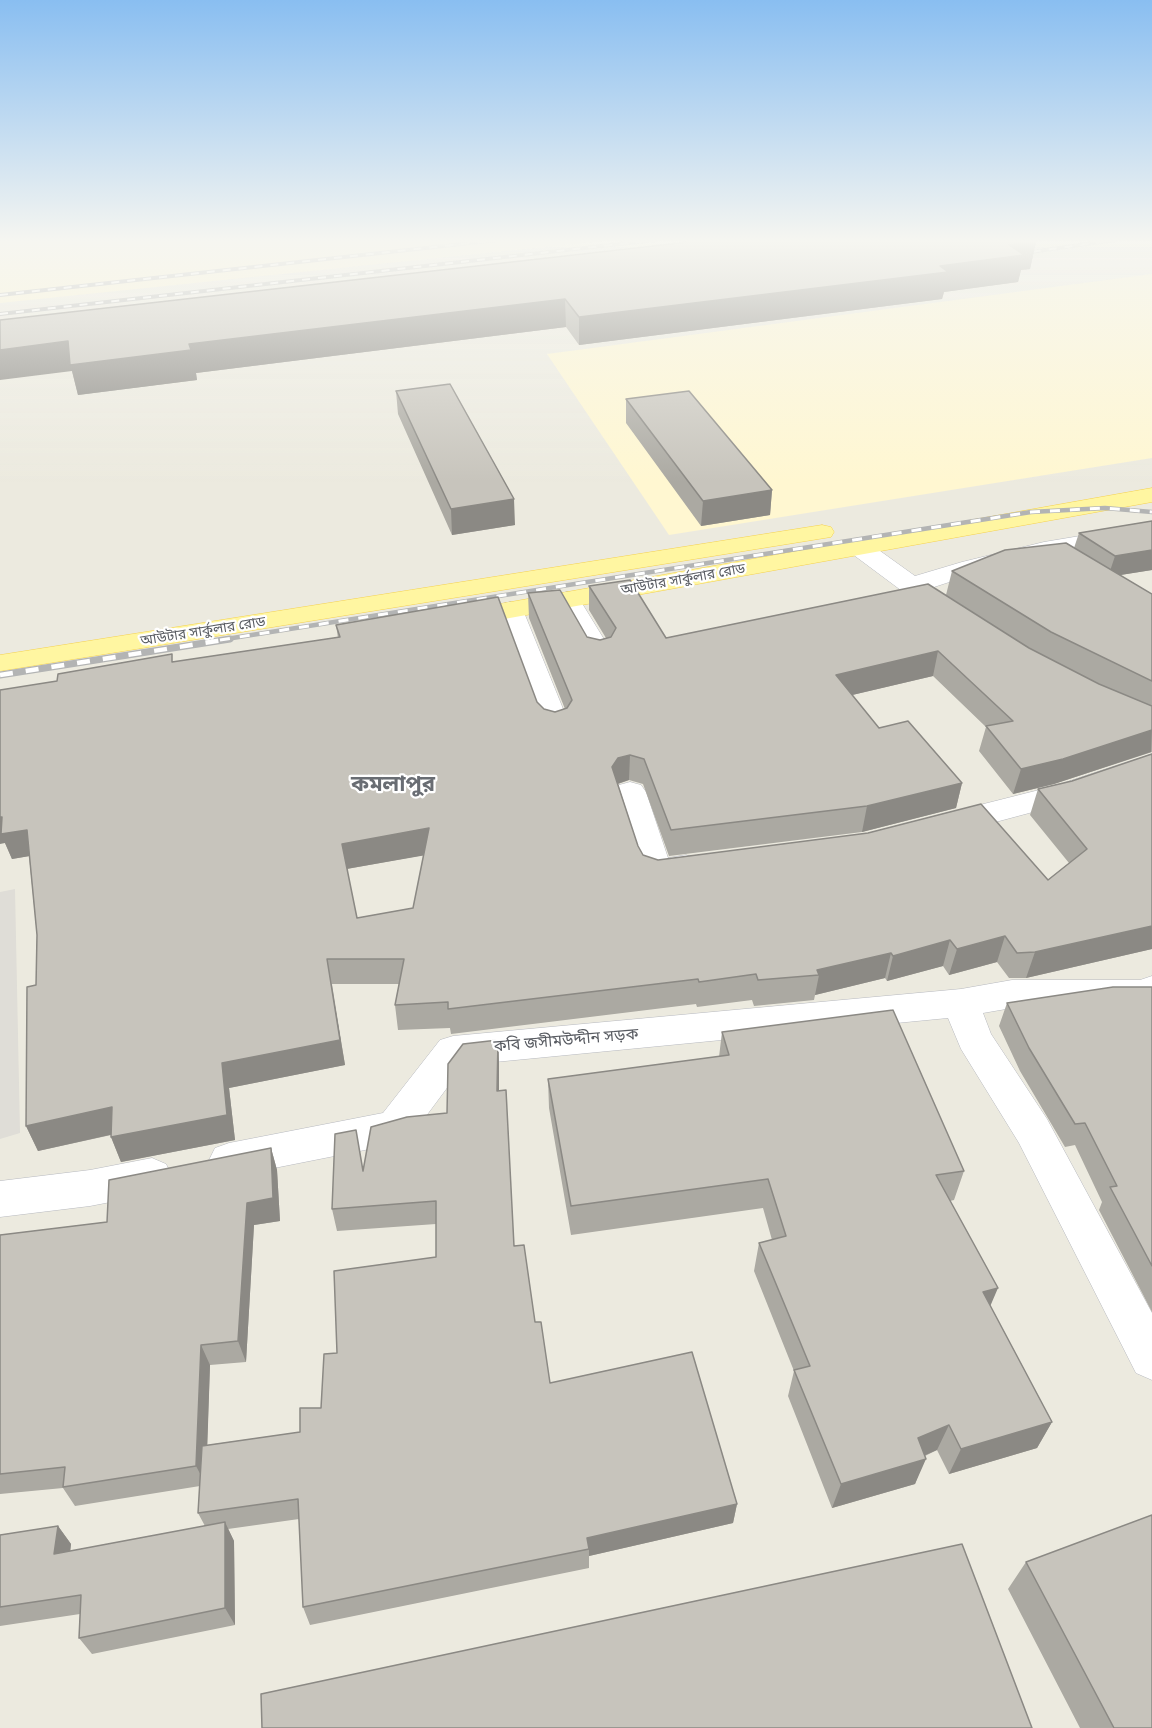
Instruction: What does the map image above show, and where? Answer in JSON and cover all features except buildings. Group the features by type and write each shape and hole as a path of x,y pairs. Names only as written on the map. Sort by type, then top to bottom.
{"main road":[{"name":"আউটার সার্কুলার রোড","path":"0,663 824,532 1152,476"},
{"name":"আউটার সার্কুলার রোড","path":"441,622 1152,495"}],"street":[{"path":"911,586 971,567 1044,549 1152,531"},
{"path":"860,548 974,629"},
{"path":"567,600 599,654"},
{"path":"510,610 555,726"},
{"path":"918,831 1063,794 1152,764"},
{"path":"630,792 656,871 714,864"},
{"name":"কবি জসীমউদ্দীন সড়ক","path":"0,1199 90,1188 396,1127 453,1051 960,1003 1012,994 1142,994 1152,990"},
{"path":"960,1003 974,1039 1033,1131 1152,1358"}],"shaded area":[{"path":"799,321 1152,321 1152,458 669,535 547,354"},
{"path":"15,889 20,1133 0,1139 0,892"}],"railway":[{"path":"220,640 1031,512 1105,508 1152,512"},
{"path":"0,675 230,639"}],"district":[{"name":"কমলাপুর","path":"393,784"}]}
